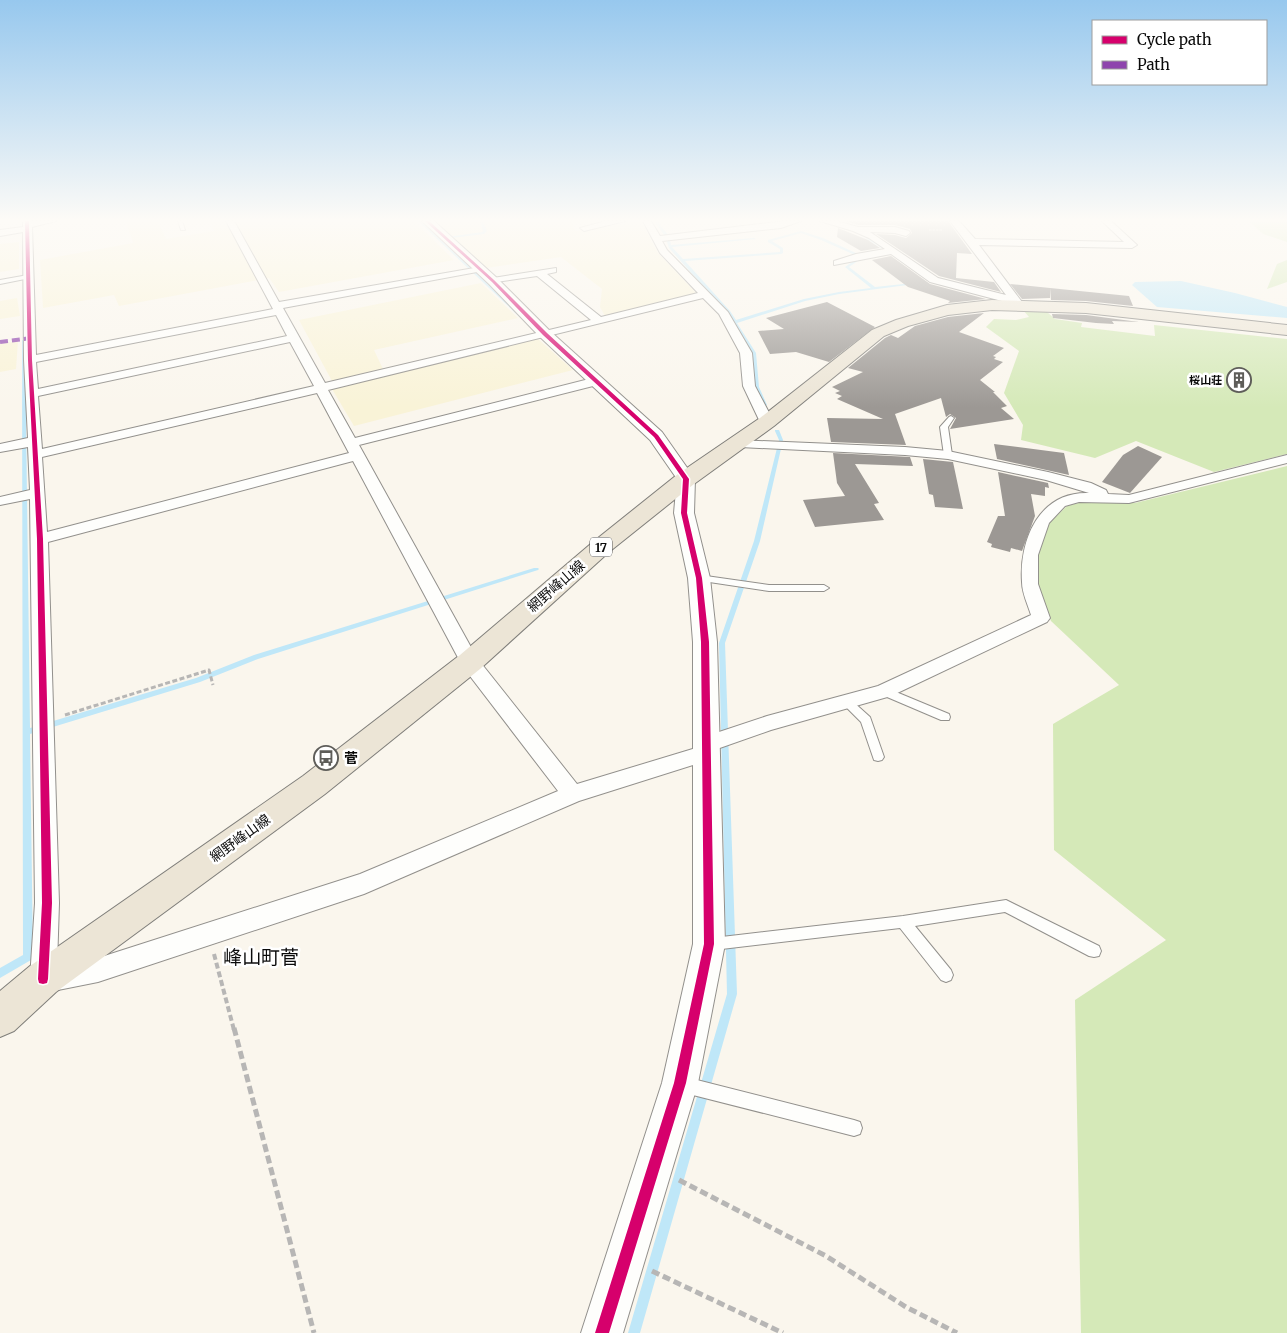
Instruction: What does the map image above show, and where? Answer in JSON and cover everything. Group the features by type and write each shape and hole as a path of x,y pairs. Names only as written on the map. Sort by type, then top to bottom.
{"main road":[{"name":"網野峰山線","path":"0,1017 43,979 314,785 470,662 601,547 686,479 740,443 878,334 902,323 946,310 1017,302 1287,330"}],"street":[{"path":"28,283 30,360 40,539 47,903 43,979"},
{"path":"264,283 319,388 355,449 470,662 573,794"},
{"path":"30,360 407,283"},
{"path":"495,283 545,334 656,436 686,479 684,513 699,578 705,642 705,749 710,944 680,1084 602,1333"},
{"path":"553,283 599,321"},
{"path":"695,283 722,312 746,353 749,386 767,422"},
{"path":"946,283 1017,302"},
{"path":"1003,283 1017,302"},
{"path":"0,448 35,448 319,388 706,294"},
{"path":"32,394 293,338"},
{"path":"40,539 596,382"},
{"path":"740,443 948,455 1048,476 1086,486 1109,497"},
{"path":"0,998 43,979 98,970 364,883 573,794 705,749 767,724 884,691 1041,618 1030,584 1030,555 1042,522 1060,503 1078,497 1130,499 1287,459"},
{"path":"0,501 38,493"}],"lane":[{"path":"948,455 944,427 951,418"},
{"path":"699,578 769,588 824,588"},
{"path":"884,691 945,717"},
{"path":"846,702 866,720 878,757"},
{"path":"710,944 903,922 1006,906 1094,952"},
{"path":"903,922 946,975"},
{"path":"680,1084 854,1128"}],"path":[{"path":"43,721 209,670 213,685"},
{"path":"209,935 314,1333"},
{"path":"654,1168 826,1256 906,1307 957,1333"},
{"path":"626,1259 783,1333"}],"shaded area":[{"path":"41,283 241,283 119,306 114,295 43,308"},
{"path":"273,283 327,283 279,292"},
{"path":"480,283 518,318 374,350 383,369 332,381 299,320"},
{"path":"595,283 687,283 696,293 605,316 600,307 602,289"},
{"path":"17,298 20,316 0,319 0,301"},
{"path":"538,339 573,370 354,426 332,389"},
{"path":"18,341 16,369 0,372 0,344"}],"green space":[{"path":"1269,283 1284,283 1267,289"},
{"path":"1023,310 1047,312 1055,319 1082,323 1081,327 1155,336 1154,325 1287,339 1287,454 1214,472 1136,441 1095,458 1021,440 1023,425 1004,393 1019,351 986,327 994,319 1016,320 1029,317"},
{"path":"1287,466 1287,1333 1081,1333 1075,1000 1166,940 1054,850 1053,724 1119,685 1051,621 1037,585 1036,557 1048,524 1067,506 1082,502 1135,503"}],"water":[{"path":"1134,283 1191,283 1287,307 1287,318 1157,307 1132,285"}],"building":[{"path":"903,283 929,283 986,299 948,303 950,301 908,287"},
{"path":"967,283 995,283 1001,292"},
{"path":"1010,284 1050,288 1050,298 1022,299"},
{"path":"1050,288 1129,296 1133,306 1086,301 1051,300"},
{"path":"827,302 875,327 829,362 796,352 770,354 758,331 784,329 766,318"},
{"path":"984,313 959,332 1004,348 993,356 996,357 994,359 1003,362 980,380 995,392 993,392 1007,406 1001,408 1014,419 950,429 956,418 950,414 946,417 941,398 895,414 906,445 831,442 827,418 883,419 837,399 842,396 835,393 840,391 832,387 863,372 848,368 891,335 898,338 915,326 948,317"},
{"path":"1052,314 1086,315 1139,322 1112,321 1114,324 1096,323 1053,318"},
{"path":"994,444 1064,453 1069,475 997,459"},
{"path":"1138,446 1162,457 1130,493 1102,482 1123,455"},
{"path":"833,453 910,457 913,466 855,464 879,503 874,504 884,520 815,527 803,500 845,496 837,483"},
{"path":"923,459 953,462 963,509 935,507 933,495 929,494"},
{"path":"998,472 1048,483 1049,488 1045,487 1045,496 1031,494 1035,516 1022,551 1011,548 1010,552 991,547 992,544 987,542 998,516 1005,516"}],"waterway":[{"path":"486,283 525,320"},
{"path":"703,283 729,312 735,322"},
{"path":"868,283 875,289"},
{"path":"875,289 913,284"},
{"path":"735,322 804,300 875,289"},
{"path":"735,322 754,353 757,387 765,405"},
{"path":"0,973 28,957 23,341"},
{"path":"634,1333 732,994 722,643 757,541 781,440 777,431"},
{"path":"27,732 198,680 256,657 536,569"}],"marked path":[{"path":"0,342 31,338"}],"cycle path":[{"path":"28,283 30,360 40,539 47,903 43,979"},
{"path":"495,283 545,334 656,436 686,479 684,513 699,578 705,642 709,944 680,1083 602,1333"}],"place":[{"name":"桜山荘","path":"1239,380"},
{"name":"菅","path":"326,758"}],"district":[{"name":"峰山町菅","path":"261,957"}]}
